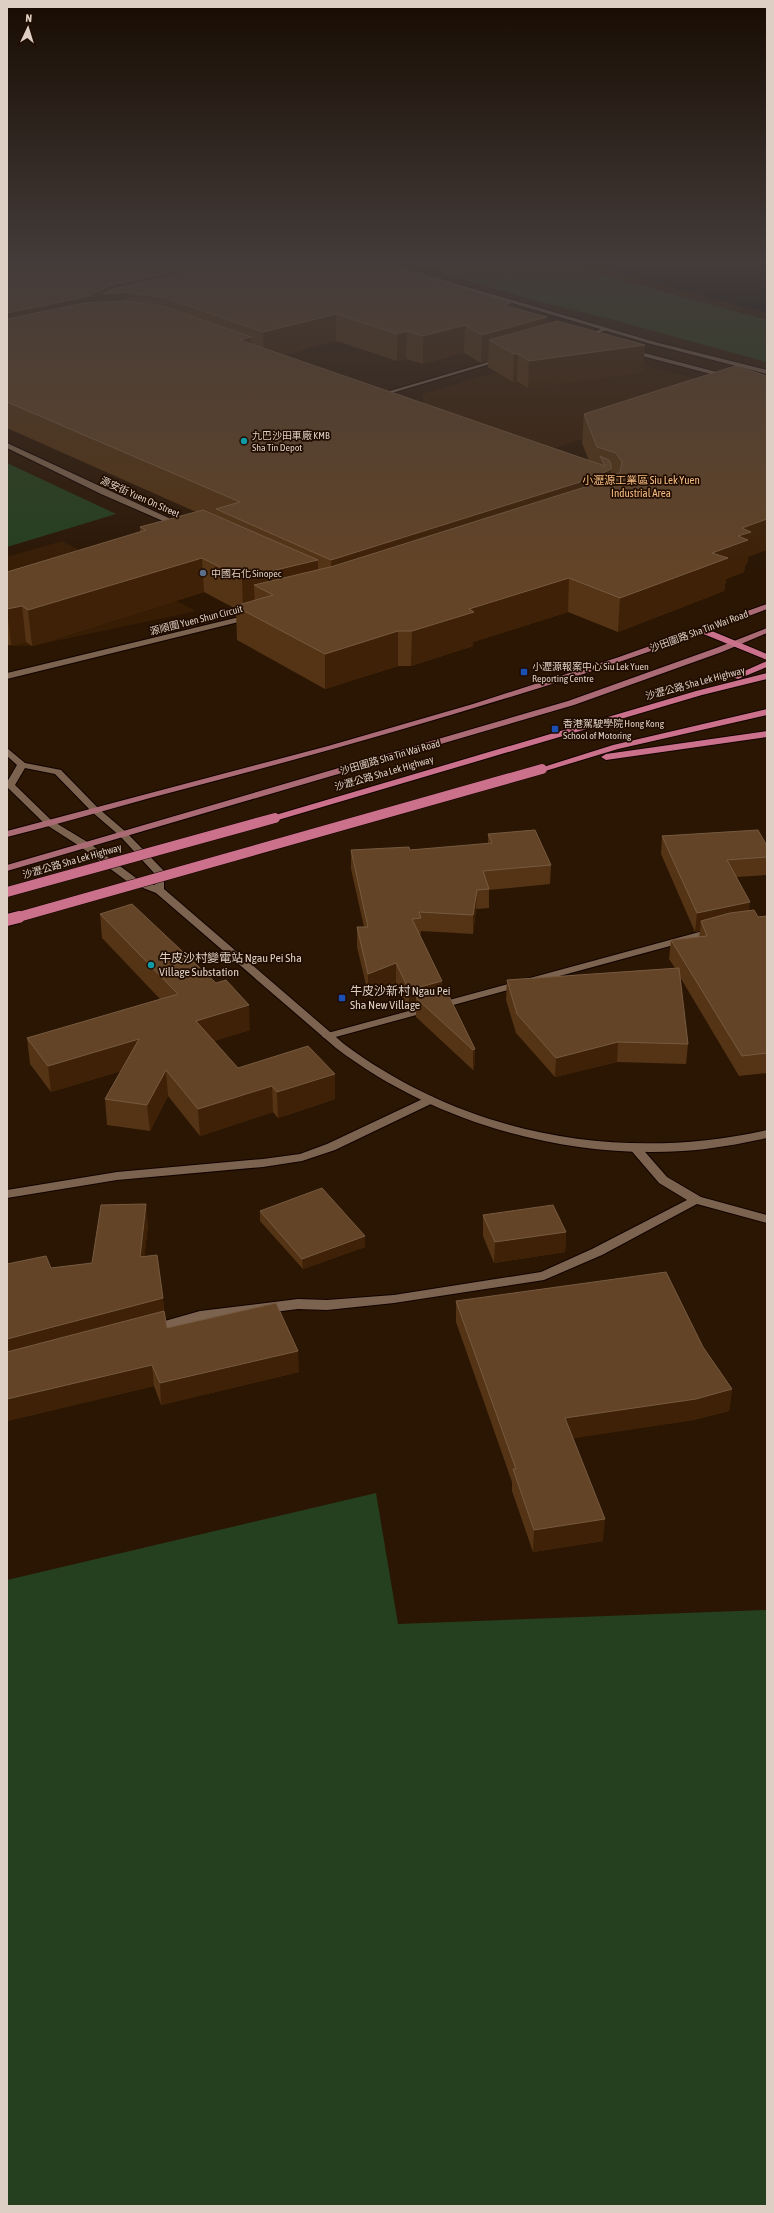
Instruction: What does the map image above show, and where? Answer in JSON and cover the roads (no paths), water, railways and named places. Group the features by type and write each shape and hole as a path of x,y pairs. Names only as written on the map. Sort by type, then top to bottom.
{"highway":[{"path":"704,631 767,657"},
{"path":"699,693 767,664"},
{"name":"沙瀝公路 Sha Lek Highway","path":"7,892 275,818 699,693 767,676"},
{"path":"7,920 616,747 767,712"},
{"path":"542,769 616,755 767,734"}],"main road":[{"name":"沙田圍路 Sha Tin Wai Road","path":"7,834 429,720 571,677 704,631 767,606"},
{"name":"沙田圍路 Sha Tin Wai Road","path":"7,868 571,703 736,644 767,630"}],"street":[{"path":"373,402 490,364"},
{"path":"682,364 739,379"},
{"path":"736,364 767,372"},
{"name":"源安街 Yuen On Street","path":"7,445 104,492 189,529"},
{"name":"源順圍 Yuen Shun Circuit","path":"7,676 263,613"},
{"path":"7,751 22,765 58,772 96,810 123,834 160,873 160,891"},
{"path":"22,765 10,785 48,822 85,845 132,880 160,891 328,1036 380,1073 429,1100 495,1124 532,1134 588,1145 635,1148 672,1148 711,1144 767,1134"},
{"path":"328,1036 727,928"},
{"path":"7,1194 117,1176 263,1164 302,1157 331,1147 429,1100"},
{"path":"635,1148 662,1180 696,1200 767,1219"},
{"path":"141,1332 200,1316 298,1304 327,1305 394,1299 544,1276 597,1252 696,1200"}],"place":[{"name":"九巴沙田車廠 KMB Sha Tin Depot","path":"244,441"},
{"name":"中國石化 Sinopec","path":"203,573"},
{"name":"小瀝源報案中心 Siu Lek Yuen Reporting Centre","path":"524,672"},
{"name":"香港駕駛學院 Hong Kong School of Motoring","path":"555,729"},
{"name":"牛皮沙村變電站 Ngau Pei Sha Village Substation","path":"151,965"},
{"name":"牛皮沙新村 Ngau Pei Sha New Village","path":"342,998"}],"district":[{"name":"小瀝源工業區 Siu Lek Yuen Industrial Area","path":"641,486"}]}
